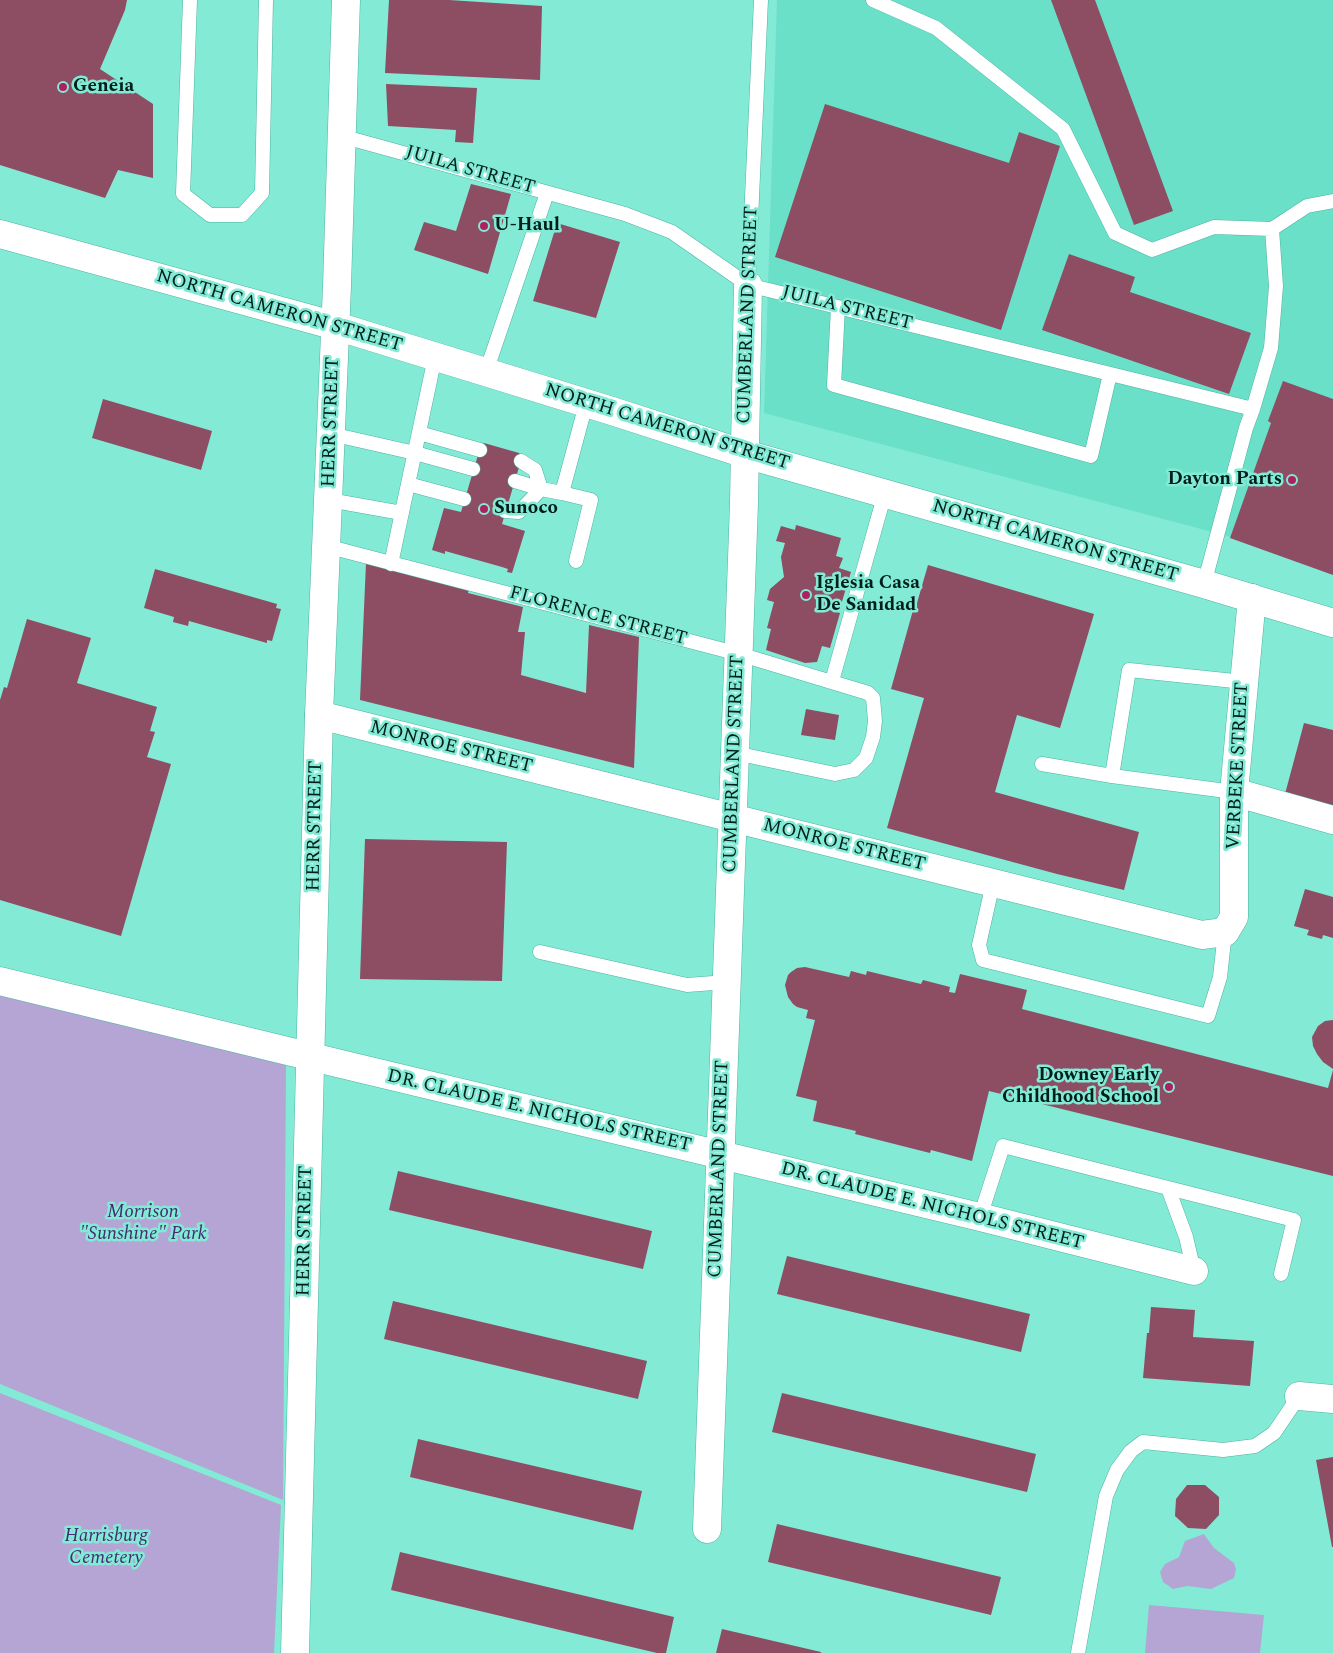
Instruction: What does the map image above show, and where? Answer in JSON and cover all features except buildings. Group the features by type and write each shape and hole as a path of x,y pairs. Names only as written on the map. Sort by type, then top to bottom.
{"main road":[{"name":"HERR STREET","path":"295,1653 319,715 336,326 346,0"},
{"name":"NORTH CAMERON STREET","path":"0,234 336,326 746,454 1204,584 1333,623"},
{"name":"CUMBERLAND STREET","path":"707,1529 746,454 748,285"},
{"name":"VERBEKE STREET","path":"1225,932 1234,917 1234,792 1252,598"},
{"name":"MONROE STREET","path":"319,715 1202,935 1225,932"},
{"path":"1234,792 1333,820"},
{"name":"DR. CLAUDE E. NICHOLS STREET","path":"0,981 980,1217 1194,1271"},
{"path":"1299,1396 1333,1399"}],"lane":[{"path":"190,0 183,194 210,215 242,215 262,193 266,0"},
{"path":"873,0 936,28 1063,129 1115,233 1152,250 1214,227 1272,229 1307,206 1333,201"},
{"name":"CUMBERLAND STREET","path":"748,285 764,1"},
{"name":"JUILA STREET","path":"342,136 625,214 672,232 748,285 1253,409"},
{"path":"486,372 547,193"},
{"path":"1204,584 1246,428 1271,348 1276,286 1272,229"},
{"path":"838,307 834,385 1091,456 1110,374"},
{"path":"392,564 434,357"},
{"path":"562,493 586,404"},
{"path":"331,434 415,453 473,469"},
{"path":"419,434 480,450"},
{"path":"520,461 536,470 541,489"},
{"path":"515,481 591,500 576,560"},
{"path":"408,484 464,499"},
{"path":"505,511 519,512 541,489"},
{"path":"832,681 884,493"},
{"path":"328,500 402,513"},
{"name":"FLORENCE STREET","path":"326,546 739,654 832,681 868,693 873,698 875,721 873,737 866,758 854,770 835,774 735,753"},
{"path":"1112,776 1129,670 1244,682"},
{"path":"1042,764 1112,776 1234,792"},
{"path":"993,883 979,945 983,960 1208,1016 1220,977 1225,932"},
{"path":"540,952 687,985 727,982"},
{"path":"980,1217 1003,1146 1294,1220 1281,1274"},
{"path":"1168,1188 1186,1237 1194,1271"},
{"path":"1078,1653 1106,1496 1117,1470 1131,1451 1144,1442 1223,1450 1255,1446 1274,1433 1299,1396"}],"shaded area":[{"path":"777,0 1333,0 1333,564 764,413"}],"green space":[{"name":"Morrison \"Sunshine\" Park","path":"0,990 286,1063 283,1500 0,1384"},
{"name":"Harrisburg Cemetery","path":"0,1393 281,1505 274,1653 0,1653"},
{"path":"1204,1534 1214,1548 1234,1563 1236,1569 1234,1578 1211,1589 1187,1586 1173,1589 1163,1582 1160,1572 1165,1564 1179,1557 1185,1541"},
{"path":"1149,1605 1264,1615 1260,1653 1145,1653"}],"place":[{"name":"Geneia","path":"63,87"},
{"name":"U-Haul","path":"484,226"},
{"name":"Dayton Parts","path":"1292,480"},
{"name":"Sunoco","path":"484,509"},
{"name":"Iglesia Casa De Sanidad","path":"806,595"},
{"name":"Downey Early Childhood School","path":"1169,1087"}]}
